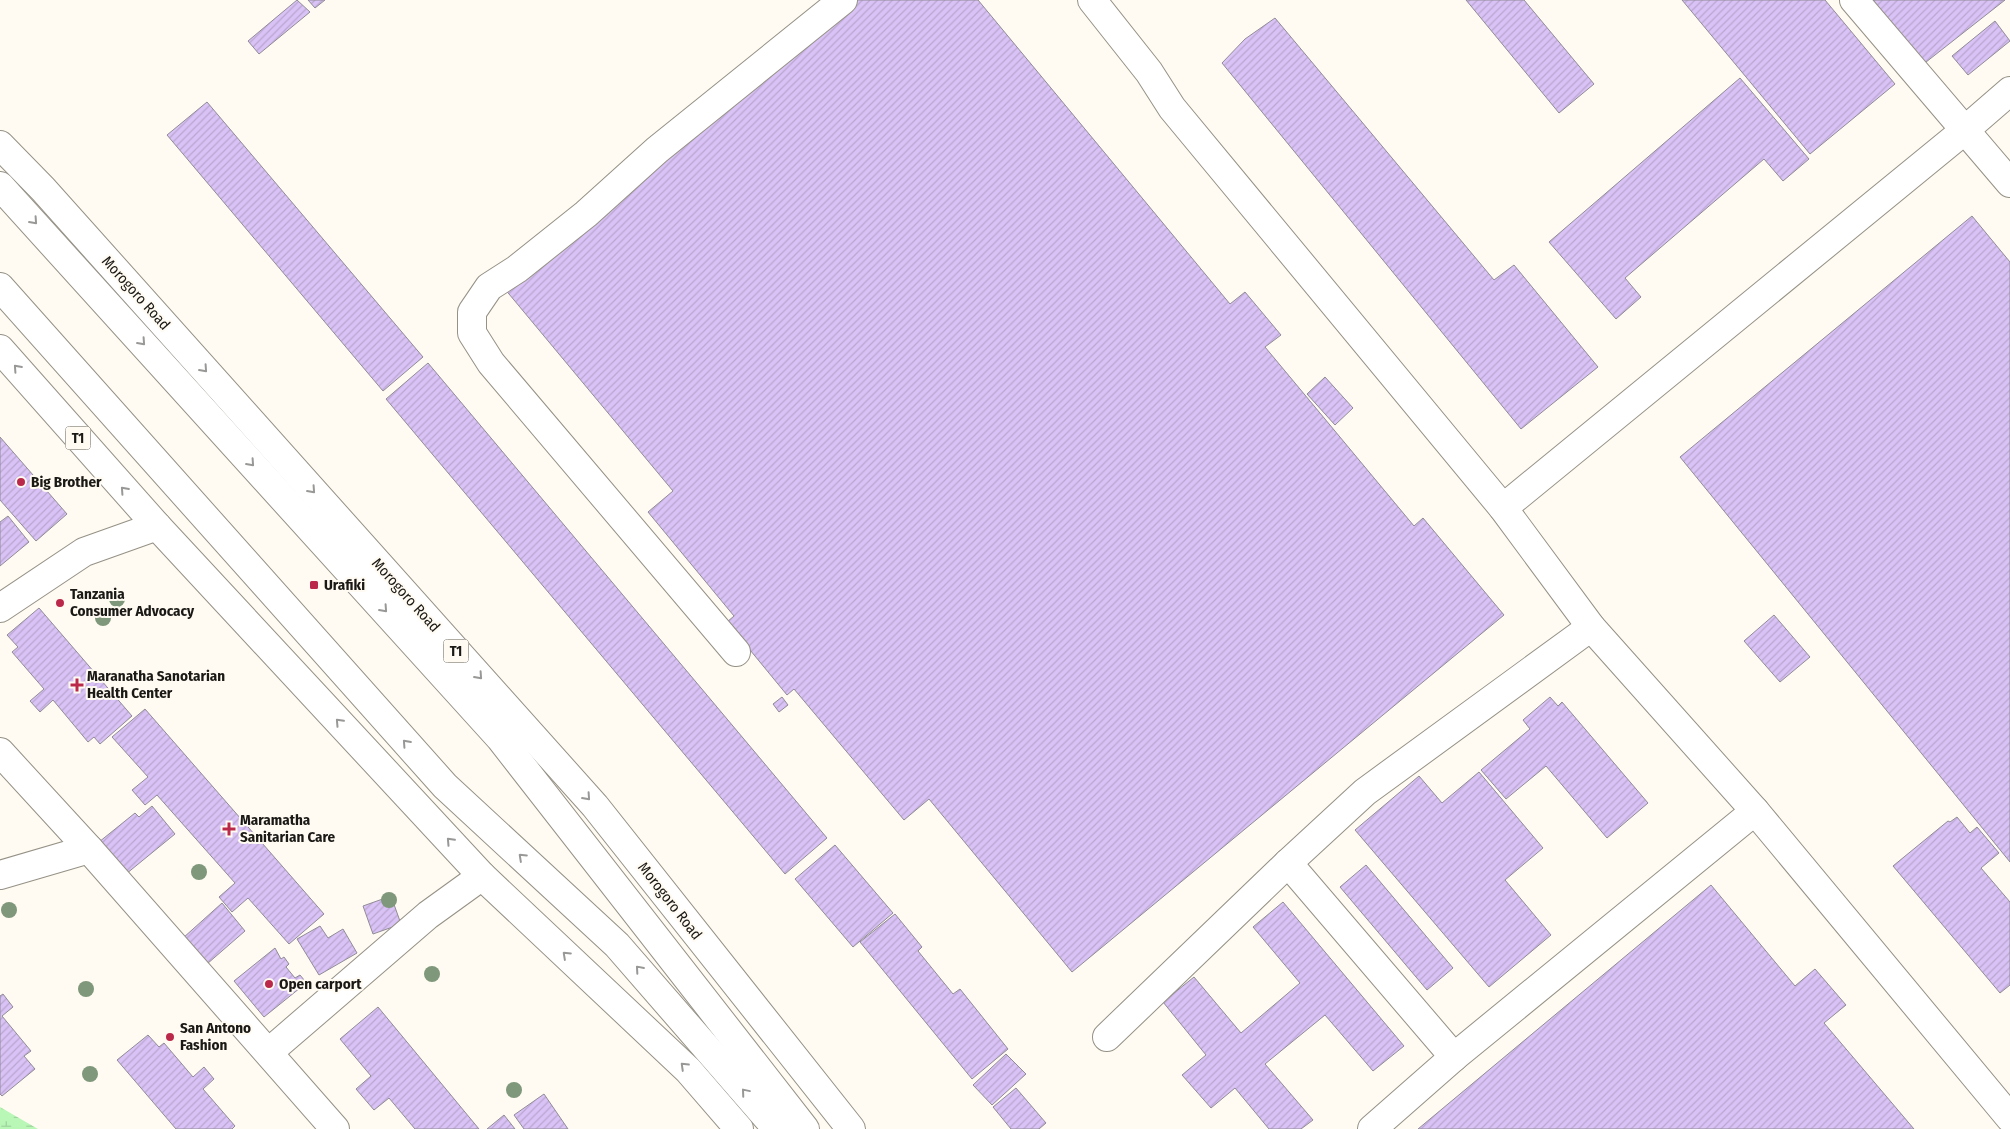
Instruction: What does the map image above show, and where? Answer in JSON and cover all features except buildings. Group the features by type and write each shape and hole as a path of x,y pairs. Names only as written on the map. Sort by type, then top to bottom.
{"main road":[{"path":"736,652 491,363 472,333 472,312 489,287 517,269 586,214 658,150 843,0"},
{"path":"1092,0 1149,72 1172,108 1503,508 1592,627 1755,811 2010,1118"},
{"path":"1854,0 2010,183"},
{"path":"1503,508 1965,130 2010,91"},
{"name":"Morogoro Road","path":"0,145 43,189 595,806 851,1129"},
{"name":"Morogoro Road","path":"0,186 500,738 805,1129"},
{"path":"0,287 445,786 618,945 777,1129"},
{"name":"T1","path":"0,349 157,526 482,876 688,1070 739,1129"},
{"path":"0,608 84,552 157,526"},
{"path":"1107,1037 1288,863 1365,792 1592,627"},
{"path":"0,752 89,849 335,1129"},
{"path":"1372,1129 1454,1058 1755,811"},
{"path":"0,875 89,849"},
{"path":"1288,863 1454,1058"},
{"path":"269,1052 428,916 482,876"}],"green space":[{"path":"0,1107 38,1129 0,1129"}],"place":[{"name":"Big Brother","path":"21,482"},
{"name":"Urafiki","path":"314,585"},
{"name":"Tanzania Consumer Advocacy","path":"60,603"},
{"name":"Maranatha Sanotarian Health Center","path":"77,685"},
{"name":"Maramatha Sanitarian Care","path":"229,829"},
{"name":"Open carport","path":"269,984"},
{"name":"San Antono Fashion","path":"170,1037"}]}
